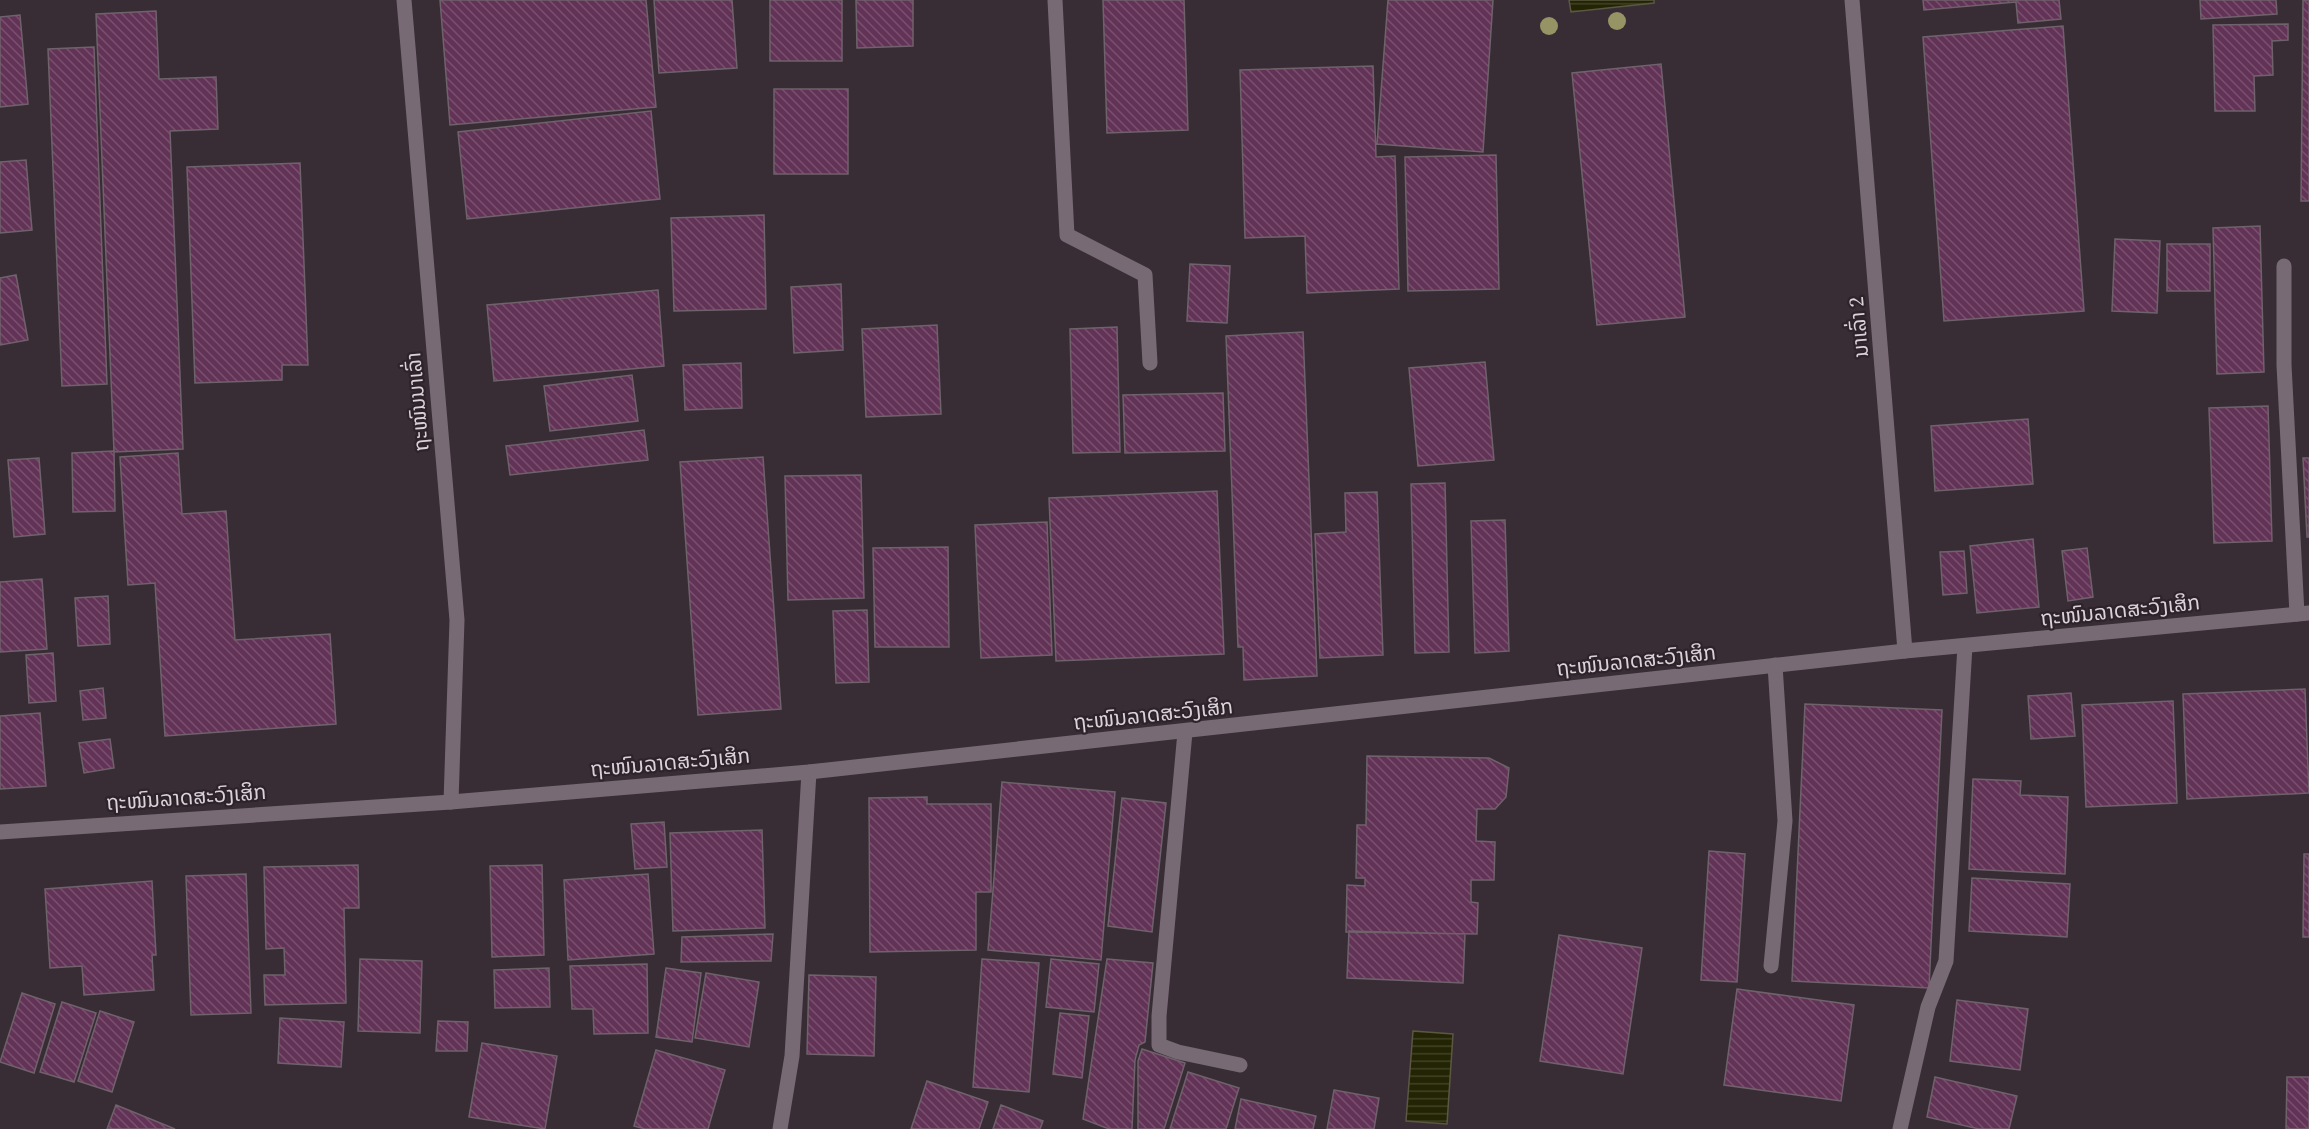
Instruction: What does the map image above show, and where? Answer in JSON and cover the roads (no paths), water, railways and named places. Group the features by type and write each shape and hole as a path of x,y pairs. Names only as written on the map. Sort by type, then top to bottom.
{"street":[{"name":"ຖະໜົນນາເລົ່າ","path":"404,0 457,620 451,802"},
{"path":"1055,0 1067,235 1145,275 1150,363"},
{"name":"ນາເລົ່າ 2","path":"1852,0 1905,651"},
{"path":"2284,266 2284,365 2303,614"},
{"name":"ຖະໜົນລາດສະວົງເສິກ","path":"0,832 451,802 810,772 1905,651 2303,614"},
{"path":"1900,1129 1928,1007 1946,961 1965,646"},
{"path":"1771,966 1785,821 1775,665"},
{"path":"1185,732 1160,1016 1160,1045 1178,1052 1240,1065"},
{"path":"780,1129 792,1056 810,772"}]}
